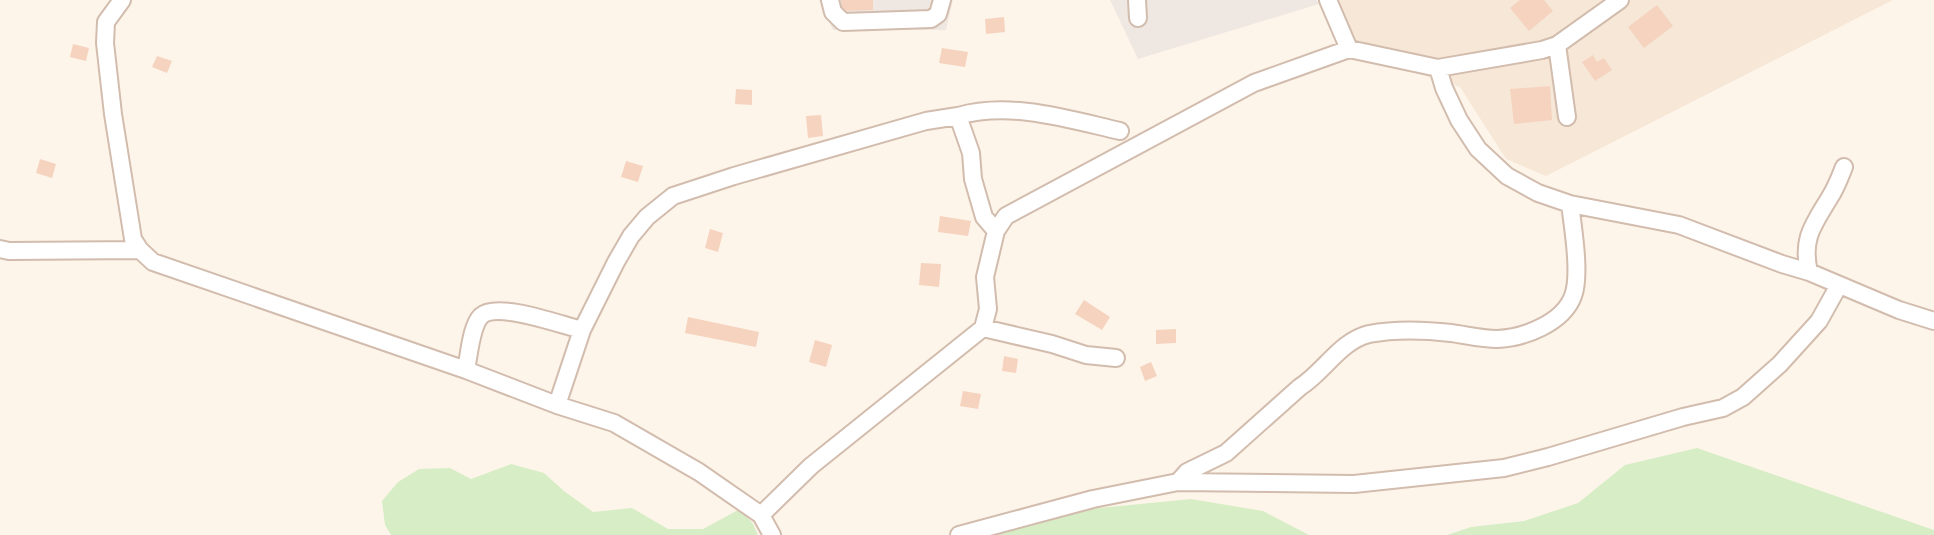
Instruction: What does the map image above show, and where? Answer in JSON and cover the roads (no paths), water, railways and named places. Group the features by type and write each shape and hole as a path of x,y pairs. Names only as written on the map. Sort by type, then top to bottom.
{"street":[{"path":"122,0 106,22 105,43 113,114 133,239 140,250 153,262 466,370 557,405 614,423 699,472 761,516 772,535"},
{"path":"830,0 833,12 843,22 931,19 938,14 942,0"},
{"path":"1137,0 1138,18"},
{"path":"1328,0 1349,49"},
{"path":"761,516 811,466 983,328 988,309 985,277 996,231 1006,216 1254,83 1349,49 1438,68 1542,50 1557,45 1620,0"},
{"path":"1557,45 1567,117"},
{"path":"1438,68 1444,88 1459,120 1478,149 1508,176 1538,193 1570,204 1680,225 1809,272 1899,310 1934,321"},
{"path":"557,405 582,330 601,289 631,236 646,217 673,196 926,120 971,112 1048,113 1120,131"},
{"path":"958,116 971,153 973,179 984,218 996,231"},
{"path":"1809,272 1805,258 1807,240 1814,221 1832,195 1844,167"},
{"path":"1178,482 1187,472 1226,453 1312,379 1348,344 1366,335 1387,331 1422,332 1498,339 1524,334 1554,319 1562,313 1573,296 1576,280 1570,204"},
{"path":"0,249 9,251 140,250"},
{"path":"959,535 1093,499 1178,482 1354,484 1504,468 1634,430 1723,408 1743,397 1780,364 1819,321 1839,285"},
{"path":"466,370 476,323 482,315 492,310 506,310 582,330"},
{"path":"983,328 1052,344 1086,356 1116,358"}]}
